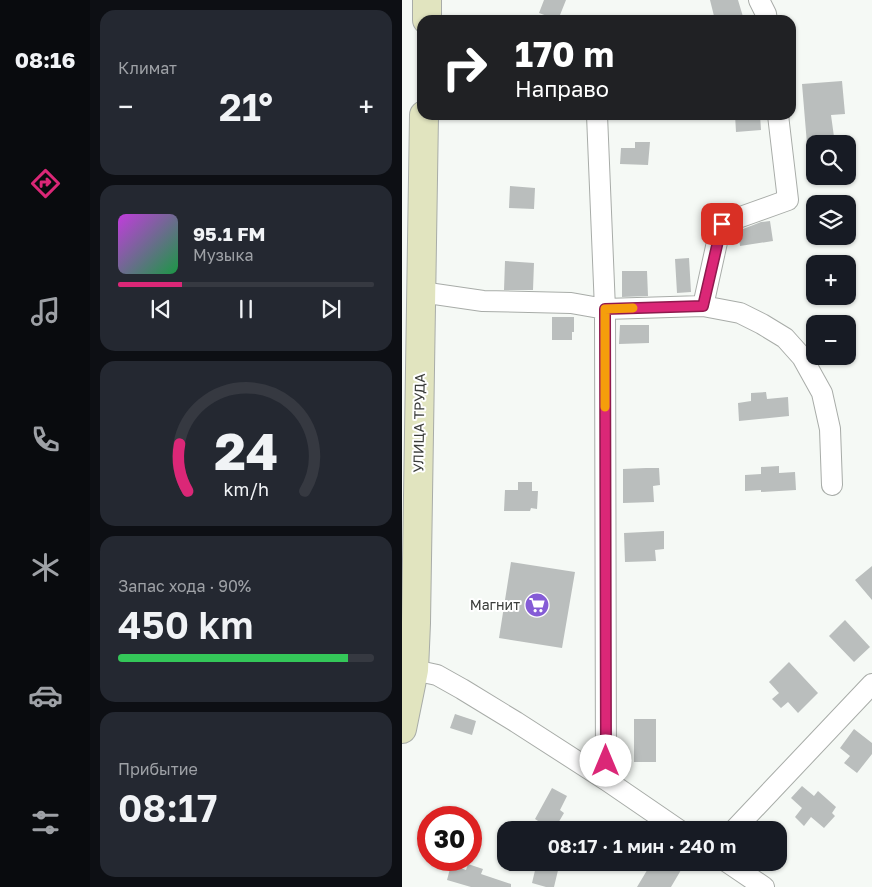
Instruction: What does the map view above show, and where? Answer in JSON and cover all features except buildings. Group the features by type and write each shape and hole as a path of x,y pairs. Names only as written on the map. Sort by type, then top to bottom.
{"street":[{"path":"427,0 427,15"},
{"path":"759,0 766,15"},
{"name":"УЛИЦА ТРУДА","path":"402,729 414,670 409,622 421,292 424,120"},
{"path":"597,120 605,309 606,780"},
{"path":"703,306 722,224 788,200 779,120"},
{"path":"421,292 483,301 571,303 605,309 703,306 740,313 785,338 802,357 822,394 830,429 832,485"},
{"path":"414,670 438,675 462,689 606,780 666,821"},
{"path":"743,821 872,684"},
{"path":"740,871 764,887"}],"slow traffic":[{"path":"605,407 605,309 633,308"}],"place":[{"name":"Магнит","path":"537,605"}],"route":[{"path":"606,761 605,309 703,306 722,224"}]}
